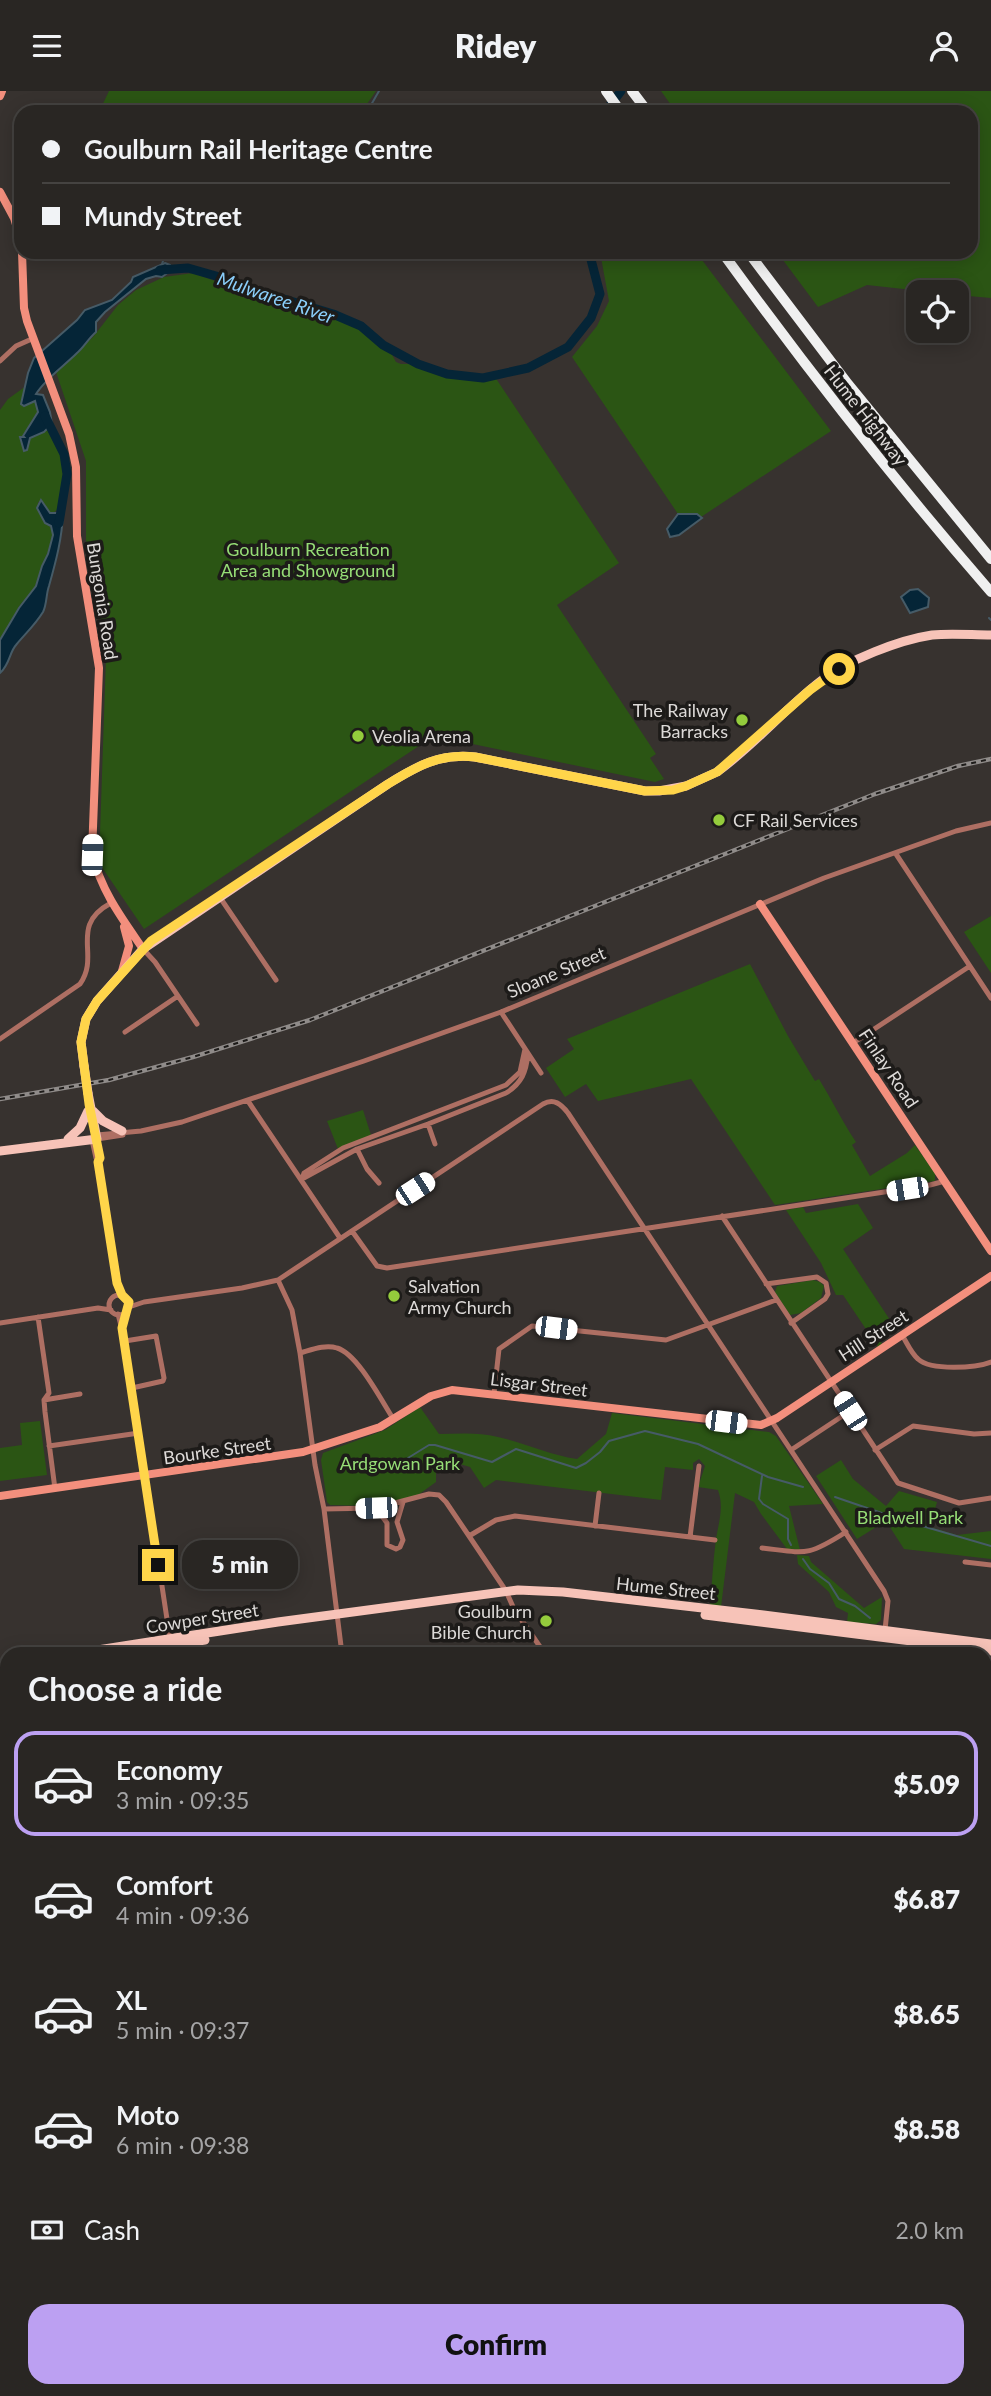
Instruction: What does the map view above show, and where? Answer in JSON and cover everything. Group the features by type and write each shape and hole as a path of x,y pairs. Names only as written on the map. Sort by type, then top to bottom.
{"highway":[{"name":"Hume Highway","path":"727,259 826,391 991,592"},
{"name":"Hume Highway","path":"753,259 848,384 991,559"}],"main road":[{"path":"95,1137 81,1042 86,1019 122,971 143,949 219,896 427,761 451,755 475,757 628,789 673,790 700,782 717,772 803,696 839,669 918,638 991,635"},
{"path":"90,1109 103,1121 125,1132"},
{"path":"65,1140 80,1128 90,1109"},
{"name":"Sloane Street","path":"0,1151 95,1137"},
{"name":"Hume Street","path":"507,1593 991,1644"},
{"name":"Hume Street","path":"337,1617 507,1593 563,1593 885,1630 969,1647"},
{"name":"Cowper Street","path":"170,1646 337,1617"}],"street":[{"path":"0,96 2,91"},
{"path":"0,193 14,219"},
{"name":"Bungonia Road","path":"22,259 24,308 71,442 76,467 77,536 99,668 92,855 99,880 143,949"},
{"path":"0,361 16,346 34,338"},
{"name":"Sloane Street","path":"95,1137 163,1127 248,1101 501,1012 824,878 956,831 991,823"},
{"path":"896,854 991,998"},
{"path":"219,896 276,980"},
{"path":"0,1039 80,984 86,972 89,922 96,911 111,902"},
{"name":"Finlay Road","path":"760,904 991,1251"},
{"path":"117,911 129,946 122,971"},
{"path":"143,949 155,962 197,1024"},
{"path":"853,1043 970,966"},
{"path":"125,1032 178,996"},
{"path":"501,1012 541,1073"},
{"path":"302,1179 357,1149 428,1124 511,1089 524,1074 526,1051"},
{"path":"302,1179 304,1174 343,1148 506,1085 520,1072 526,1051"},
{"path":"248,1101 340,1238"},
{"path":"118,1296 144,1302 278,1280 543,1104 554,1102 568,1113 887,1597 885,1630"},
{"path":"428,1124 435,1144"},
{"path":"95,1137 96,1159 118,1296"},
{"path":"357,1149 367,1169 379,1183"},
{"path":"352,1231 374,1262 387,1268 945,1181"},
{"path":"722,1216 901,1486 960,1503 991,1498"},
{"path":"766,1285 817,1276 826,1283 828,1294 825,1299 791,1323"},
{"name":"Hill Street","path":"772,1421 991,1276"},
{"path":"278,1280 292,1310 300,1353 324,1509 341,1647"},
{"path":"0,1323 98,1308 118,1296"},
{"path":"122,1328 128,1300"},
{"path":"494,1394 499,1349 532,1326 662,1341 776,1300"},
{"path":"118,1314 144,1302"},
{"path":"110,1303 111,1310"},
{"path":"98,1308 118,1314 125,1341 170,1646"},
{"path":"38,1317 48,1393 44,1400 55,1489"},
{"path":"902,1335 917,1358 924,1363 961,1367 991,1362"},
{"path":"125,1341 156,1336 164,1378 157,1384 132,1388"},
{"path":"300,1353 328,1347 346,1352 394,1420"},
{"name":"Lisgar Street","path":"313,1450 372,1430 443,1392 461,1390 749,1425 772,1421"},
{"path":"44,1400 80,1394"},
{"path":"791,1450 850,1411"},
{"path":"875,1450 914,1426 974,1434 991,1433"},
{"path":"49,1446 139,1433"},
{"name":"Bourke Street","path":"0,1496 313,1450"},
{"path":"690,1537 699,1466"},
{"path":"595,1526 599,1493"},
{"path":"324,1509 376,1508 429,1494 439,1496 469,1535 541,1647"},
{"path":"376,1508 387,1523 387,1545 396,1549 403,1540 397,1522 403,1502"},
{"path":"469,1535 488,1523 505,1517 715,1540"},
{"path":"762,1548 811,1552 846,1532"},
{"path":"965,1562 991,1565"},
{"path":"920,1638 924,1647"}],"green space":[{"path":"109,91 376,91 367,105 102,105"},
{"path":"661,91 991,91 991,298 969,296 969,280 906,280 906,289 867,285 818,307 782,259 978,259 978,105 671,105"},
{"path":"601,259 701,259 831,431 701,517 697,514 678,514 572,357 597,326 609,301"},
{"name":"Goulburn Recreation Area and Showground","path":"193,273 240,290 293,298 315,306 365,330 401,364 417,364 450,377 484,381 495,377 619,563 557,605 656,754 650,758 664,779 655,782 434,736 144,929 99,863 106,657 86,540 86,461 56,372 93,337 118,305 136,290 164,277"},
{"path":"26,386 21,404 36,400 38,411 24,437 21,436 26,451 31,436 48,429 53,436 62,464 62,496 56,511 50,513 42,502 38,502 39,512 53,531 48,554 34,589 20,605 0,640 0,410 8,399"},
{"path":"991,916 991,973 964,932"},
{"path":"750,964 788,1036 815,1081 819,1079 856,1142 852,1145 870,1176 915,1145 935,1173 935,1181 775,1205 691,1079 598,1101 586,1084 565,1097 546,1068 574,1049 567,1039"},
{"path":"363,1110 371,1135 338,1149 327,1121"},
{"path":"858,1204 873,1228 843,1249 896,1329 880,1340 882,1344 878,1347 843,1295 836,1295 821,1263 786,1210 803,1207 806,1213"},
{"path":"813,1280 824,1286 821,1298 801,1313 790,1315 775,1292 777,1286"},
{"name":"Ardgowan Park","path":"420,1407 439,1434 491,1435 577,1459 606,1434 612,1413 769,1432 776,1436 823,1504 789,1506 800,1550 787,1549 754,1502 735,1493 721,1607 710,1606 721,1502 718,1490 698,1487 705,1466 699,1459 693,1463 693,1470 665,1467 661,1500 496,1480 484,1488 470,1467 453,1462 436,1472 436,1482 418,1495 369,1506 330,1505 327,1502 321,1460 323,1453 385,1430"},
{"path":"40,1421 47,1475 0,1481 0,1448 22,1445 20,1423"},
{"name":"Bladwell Park","path":"841,1460 853,1479 886,1506 899,1491 937,1502 930,1527 957,1535 991,1531 991,1559 904,1549 886,1521 857,1539 816,1476"},
{"path":"797,1555 809,1556 811,1562 864,1608 882,1597 881,1620 876,1624 847,1622 848,1613 836,1607 829,1592 798,1564"}],"water":[{"path":"165,263 170,265 170,271 162,277 146,279 105,312 96,322 96,332 40,388 36,394 43,395 52,424 44,432 30,438 27,450 24,451 20,437 24,437 38,412 35,401 24,406 21,404 34,358 85,310 112,300 133,277"},
{"path":"41,500 50,513 63,513 60,541 45,606 37,621 14,648 0,673 0,640 36,586 53,535 51,526 45,523 37,508"},
{"path":"678,514 697,514 702,518 679,535 670,537 667,529"},
{"path":"918,589 929,598 928,607 910,613 901,597 910,590"}],"waterway":[{"path":"371,105 379,91"},
{"name":"Mulwaree River","path":"610,105 621,91"},
{"path":"162,264 164,259"},
{"name":"Mulwaree River","path":"160,270 188,268 333,314 361,326 383,345 418,364 447,374 483,378 528,368 568,347 591,318 600,294 591,259"},
{"name":"Mulwaree River","path":"45,416 64,454 67,474 59,523"},
{"path":"408,1458 429,1445 492,1462 516,1449 576,1468 600,1452 609,1441 645,1431 698,1444 768,1477 803,1487"},
{"path":"762,1476 759,1499 788,1519 788,1539 791,1545"},
{"path":"835,1497 991,1546"},
{"path":"803,1559 810,1569 829,1583 839,1599 855,1606 870,1618"}],"railway":[{"path":"0,1099 109,1080 310,1020 875,794 958,766 991,759"}],"place":[{"name":"The Railway Barracks","path":"742,720"},
{"name":"Veolia Arena","path":"358,736"},
{"name":"CF Rail Services","path":"719,820"},
{"name":"Salvation Army Church","path":"394,1296"},
{"name":"Goulburn Bible Church","path":"546,1621"}],"route":[{"path":"158,1565 122,1328 129,1302 122,1295 117,1283 98,1162 98,1143 82,1056 81,1042 86,1019 97,1001 151,941 412,768 427,761 462,755 628,789 673,790 700,782 717,772 824,678 839,669"}]}
